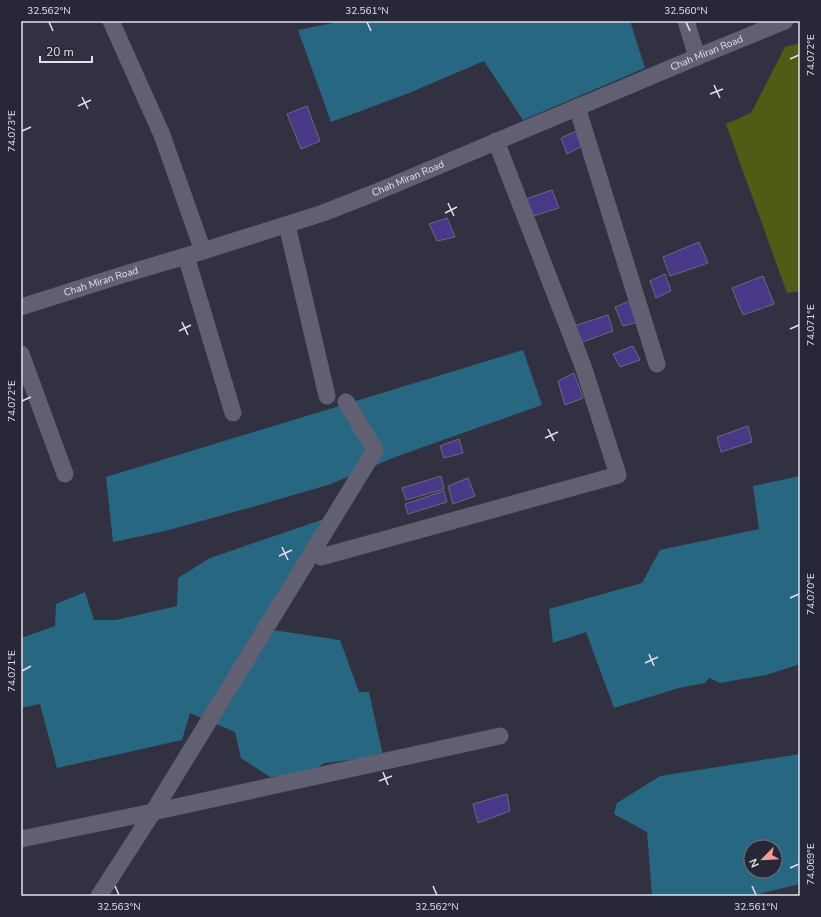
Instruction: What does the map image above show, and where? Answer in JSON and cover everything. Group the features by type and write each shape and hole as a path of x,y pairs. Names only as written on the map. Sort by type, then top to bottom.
{"street":[{"path":"111,21 162,135 203,251"},
{"path":"686,21 697,57"},
{"name":"Chah Miran Road","path":"21,307 324,213 775,23"},
{"path":"577,107 657,364"},
{"path":"321,557 618,475 583,366 496,141"},
{"path":"287,224 328,396"},
{"path":"186,256 233,413"},
{"path":"21,354 65,474"},
{"path":"98,896 152,812 374,450 346,402"},
{"path":"21,839 500,736"}],"green space":[{"path":"800,43 800,291 787,293 726,124 751,113 785,47"}],"water":[{"path":"333,21 630,21 645,68 523,120 484,61 409,93 331,122 298,30 333,23"},
{"path":"523,350 542,405 398,456 331,484 165,531 113,542 106,477"},
{"path":"800,476 800,664 766,675 720,683 709,678 705,683 679,688 614,708 586,632 553,643 549,609 642,583 660,550 759,529 753,486"},
{"path":"324,519 259,628 340,640 359,692 369,692 383,756 325,763 308,773 270,777 241,758 235,732 190,713 182,740 57,768 40,704 21,708 21,638 55,626 56,604 85,592 94,620 116,620 177,606 178,578 210,558"},
{"path":"800,754 800,884 750,896 652,896 647,832 614,814 617,803 660,776"}],"building":[{"path":"307,106 320,141 301,149 287,114"},
{"path":"576,131 582,146 567,154 561,138"},
{"path":"552,190 559,208 530,217 523,200"},
{"path":"447,218 455,237 437,241 429,224"},
{"path":"699,242 708,263 670,276 663,257"},
{"path":"665,274 671,291 656,298 650,281"},
{"path":"763,276 774,304 743,315 732,288"},
{"path":"630,301 638,322 623,326 615,307"},
{"path":"608,315 613,331 577,344 571,327"},
{"path":"633,346 640,360 620,367 613,354"},
{"path":"574,373 583,398 565,405 558,381"},
{"path":"748,426 752,442 721,452 717,437"},
{"path":"459,439 463,453 444,458 440,446"},
{"path":"441,476 444,489 406,500 402,488"},
{"path":"468,478 475,496 453,504 448,486"},
{"path":"444,491 447,502 408,514 405,504"},
{"path":"507,794 510,811 478,823 473,804"}]}
